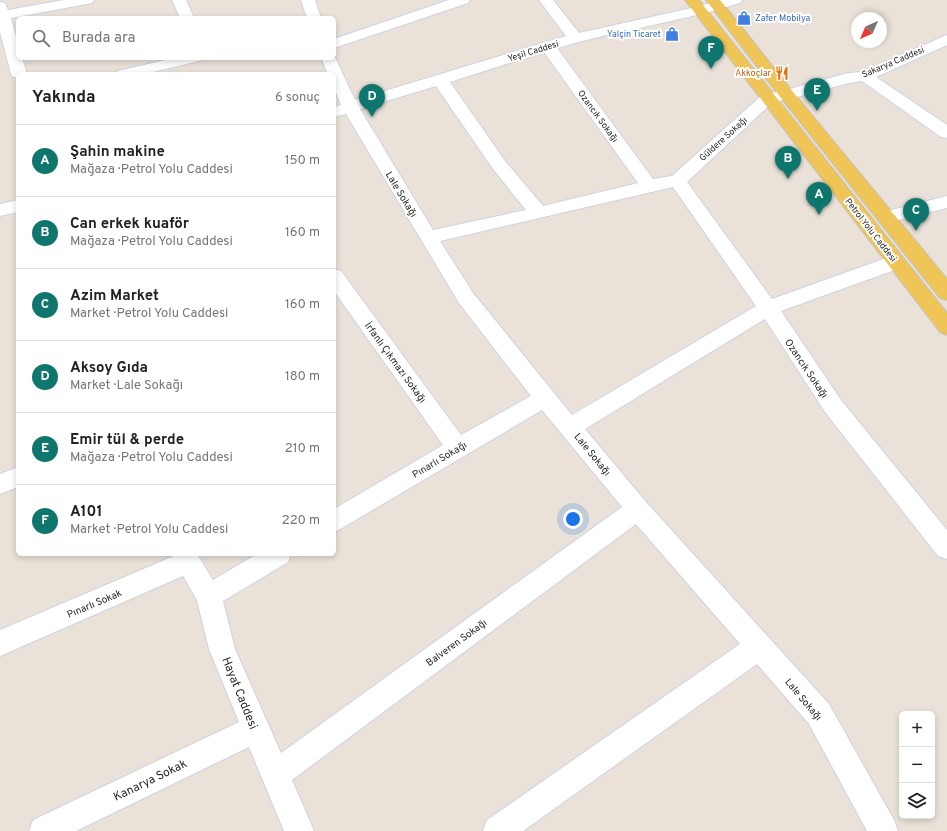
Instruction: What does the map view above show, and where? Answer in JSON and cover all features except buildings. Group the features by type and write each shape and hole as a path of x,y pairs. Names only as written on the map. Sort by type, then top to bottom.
{"main road":[{"name":"Petrol Yolu Caddesi","path":"715,3 787,95 947,293"},
{"name":"Petrol Yolu Caddesi","path":"696,5 947,327"}],"street":[{"path":"18,72 1,13 87,0"},
{"path":"179,0 186,16"},
{"path":"308,0 313,16"},
{"path":"336,43 463,0"},
{"path":"546,0 575,38"},
{"name":"Yeşil Caddesi","path":"342,110 575,38 696,5 735,0"},
{"name":"Sakarya Caddesi","path":"768,98 787,95 848,78 865,76 947,39"},
{"name":"Ozancık Sokağı","path":"547,46 649,186"},
{"path":"133,72 185,60"},
{"name":"Lale Sokağı","path":"330,60 332,72"},
{"path":"865,76 947,134"},
{"path":"440,79 496,160 523,196 539,213"},
{"name":"Lale Sokağı","path":"336,86 342,110 428,237 466,298 638,510 819,714 883,831"},
{"name":"Güldere Sokağı","path":"677,181 768,98"},
{"path":"428,237 539,213 649,186 677,181"},
{"name":"Ozancık Sokağı","path":"677,181 768,308 833,406 947,548"},
{"path":"886,217 947,202"},
{"path":"0,210 16,206"},
{"path":"570,427 768,308 896,262"},
{"name":"İrfanlı Çıkmazı Sokağı","path":"336,279 458,448"},
{"name":"Pınarlı Sokağı","path":"336,520 546,398"},
{"path":"0,484 16,478"},
{"name":"Balveren Sokağı","path":"275,775 638,510"},
{"path":"209,596 276,556"},
{"name":"Hayat Caddesi","path":"187,558 209,596 222,649 299,831"},
{"name":"Pınarlı Sokak","path":"0,643 187,558"},
{"path":"498,831 759,647"},
{"name":"Kanarya Sokak","path":"44,831 255,729"}],"place":[{"name":"Zafer Mobilya","path":"744,18"},
{"name":"Yalçin Ticaret","path":"672,34"},
{"name":"A101","path":"711,69"},
{"name":"Akkoçlar","path":"782,73"},
{"name":"Emir tül & perde","path":"817,111"},
{"name":"Aksoy Gıda","path":"372,117"},
{"name":"Can erkek kuaför","path":"788,179"},
{"name":"Şahin makine","path":"819,215"},
{"name":"Azim Market","path":"916,231"}]}
